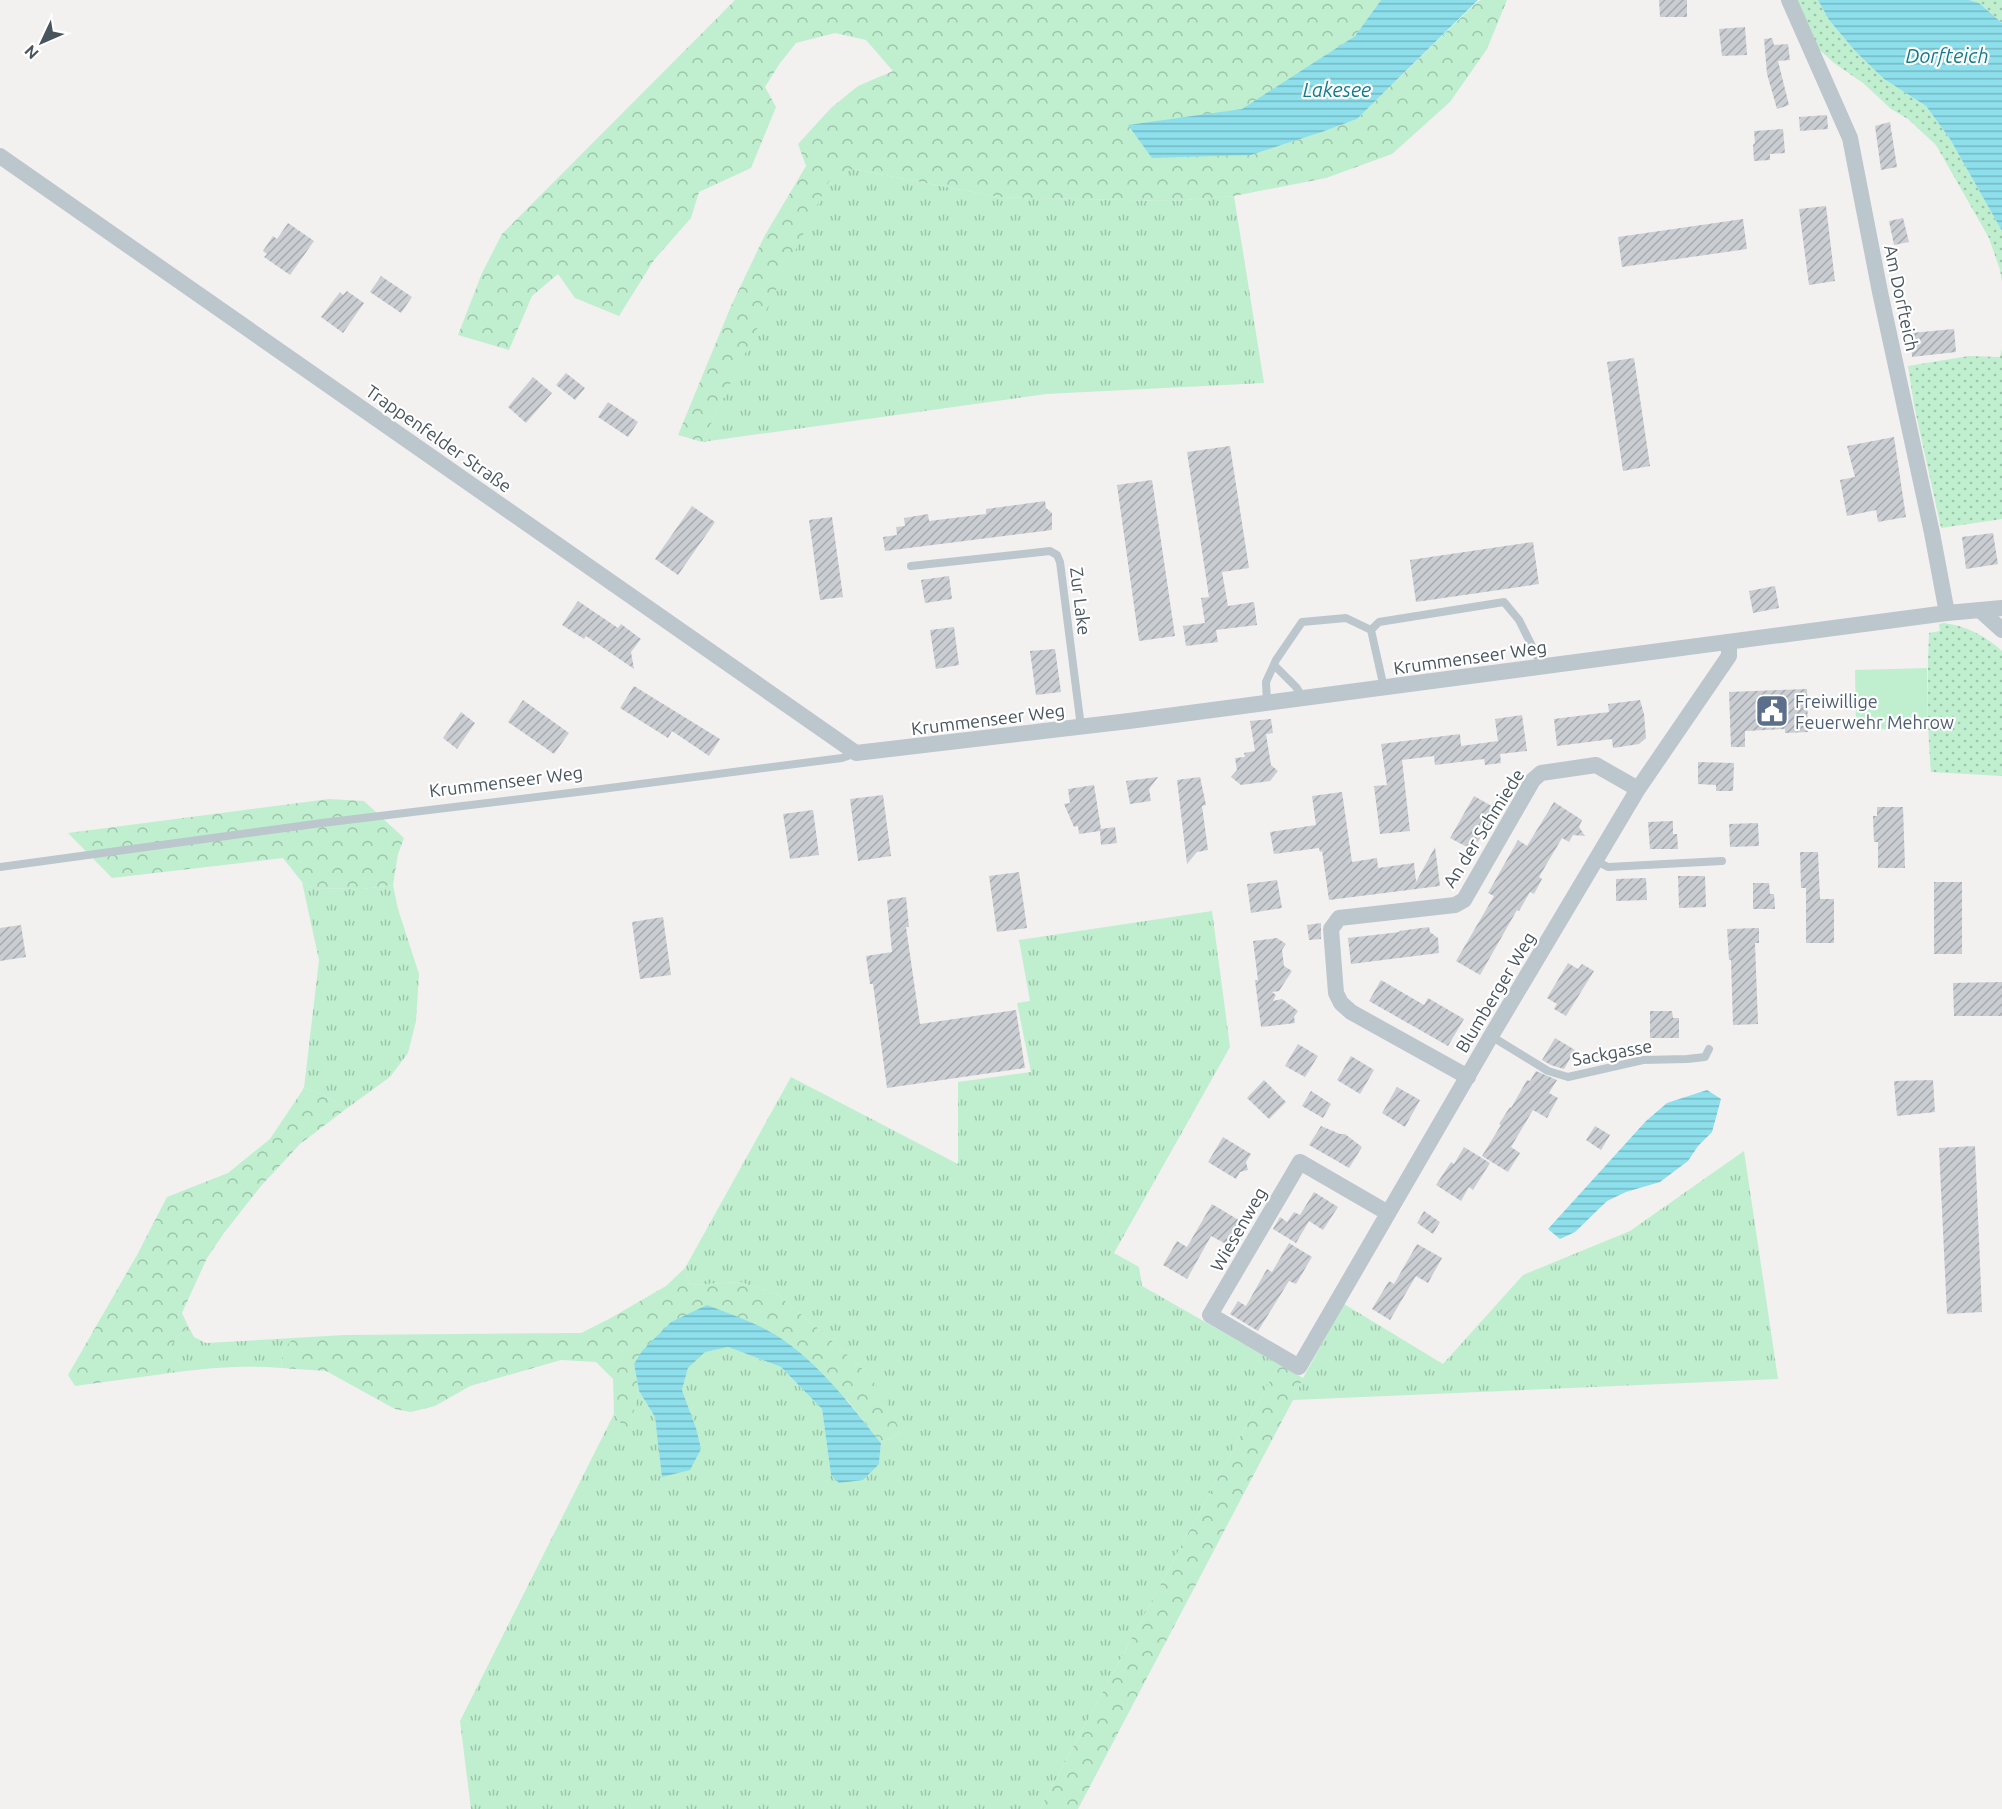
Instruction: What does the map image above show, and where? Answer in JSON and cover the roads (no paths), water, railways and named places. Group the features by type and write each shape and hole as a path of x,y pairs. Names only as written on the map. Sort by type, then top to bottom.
{"street":[{"name":"Am Dorfteich","path":"1789,0 1850,138 1947,613"},
{"name":"Trappenfelder Straße","path":"0,156 856,753"},
{"name":"Krummenseer Weg","path":"856,753 1080,727 1947,613 2002,608"},
{"path":"1981,611 2002,630"},
{"name":"Blumberger Weg","path":"1299,1367 1491,1036 1638,789 1730,656 1729,643"},
{"name":"An der Schmiede","path":"1468,1077 1351,1012 1341,1003 1336,993 1331,929 1339,918 1455,905 1464,900 1533,780 1541,774 1596,765 1638,789"},
{"name":"Wiesenweg","path":"1299,1367 1210,1315 1300,1162 1388,1213"}],"lane":[{"name":"Zur Lake","path":"911,566 1050,551 1057,555 1060,562 1080,727"},
{"path":"1371,630 1379,622 1504,602 1519,620 1542,667"},
{"path":"1267,703 1266,682 1274,665 1302,622 1346,618 1371,630"},
{"path":"1371,630 1384,688"},
{"path":"1274,665 1296,687 1303,698"},
{"name":"Krummenseer Weg","path":"0,867 355,819 842,758 856,753"},
{"path":"1596,861 1608,867 1722,861"},
{"name":"Sackgasse","path":"1491,1036 1548,1071 1568,1077 1643,1060 1705,1057 1709,1049"}],"water":[{"name":"Lakesee","path":"1381,0 1478,0 1357,119 1322,132 1251,155 1152,158 1128,125 1242,109 1355,36"},
{"name":"Dorfteich","path":"1818,0 1969,0 1979,3 2002,23 2002,231 1950,139 1926,106 1884,79 1856,52 1829,20"},
{"path":"1707,1090 1721,1099 1712,1132 1698,1146 1688,1161 1660,1182 1626,1192 1607,1201 1575,1232 1560,1239 1548,1229 1646,1121 1667,1103"},
{"path":"707,1305 752,1323 784,1340 815,1366 843,1396 881,1443 879,1464 863,1480 839,1483 831,1475 822,1409 781,1367 728,1347 705,1352 688,1368 682,1390 701,1449 690,1470 662,1477 655,1417 639,1391 634,1364 642,1351 671,1322"}],"place":[{"name":"Freiwillige Feuerwehr Mehrow","path":"1772,711"}]}
